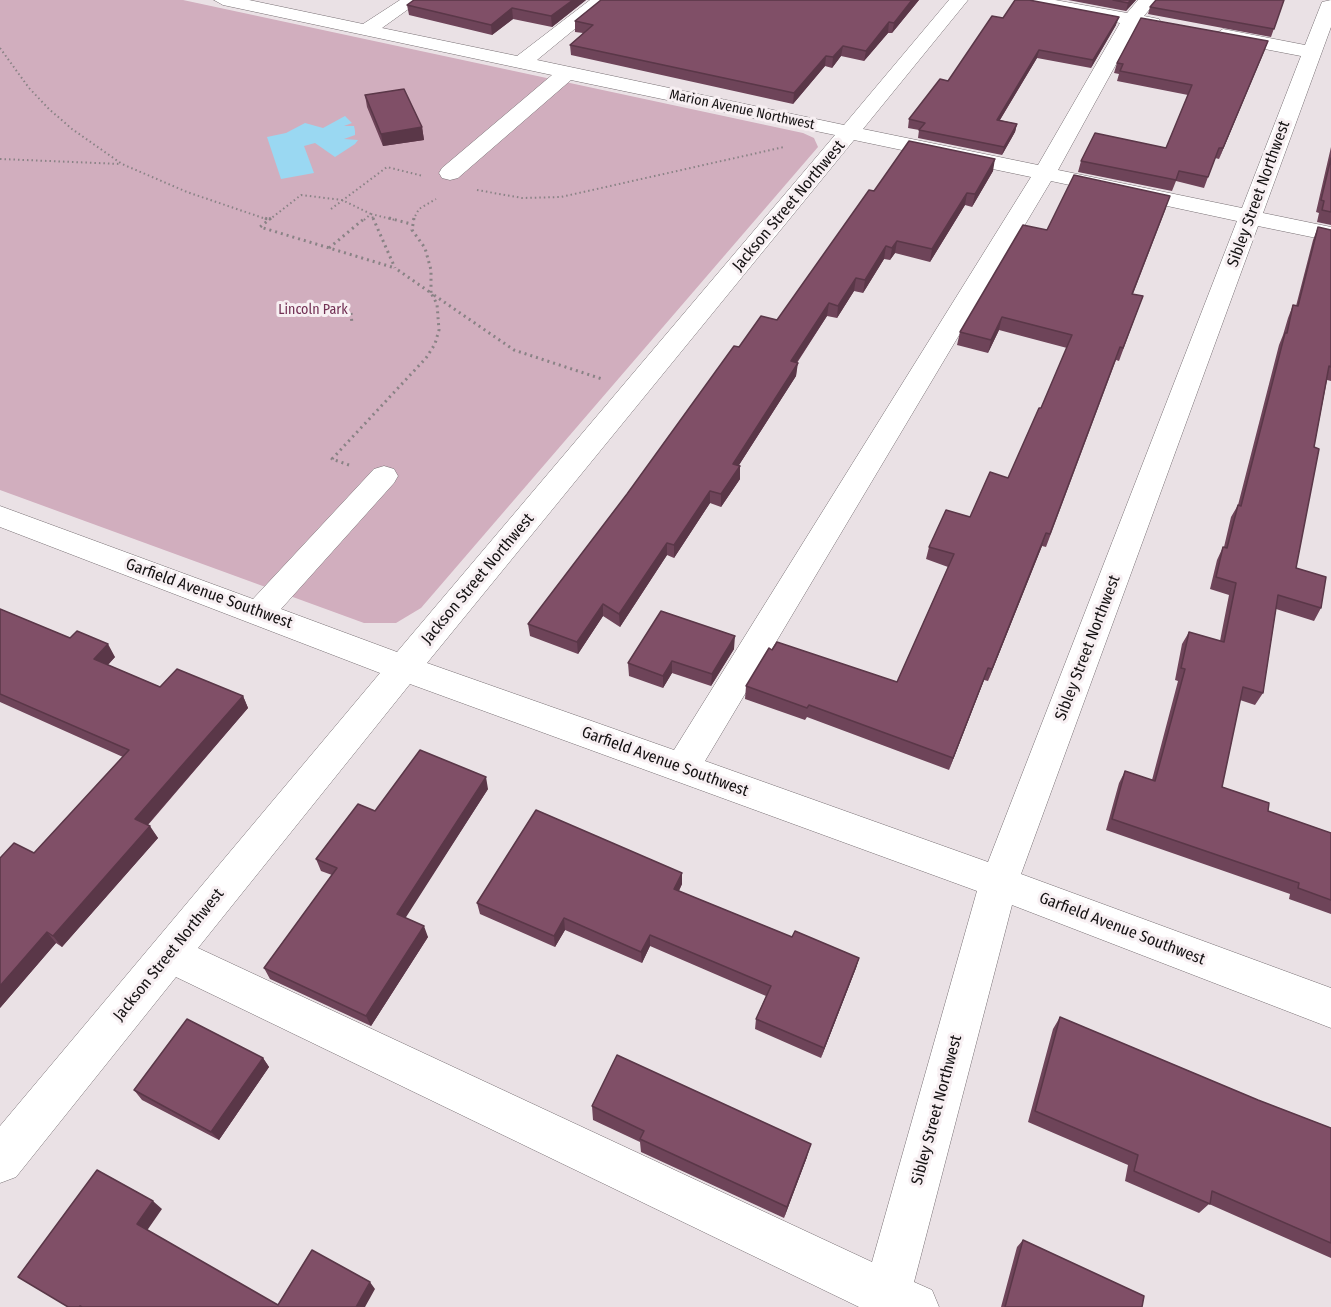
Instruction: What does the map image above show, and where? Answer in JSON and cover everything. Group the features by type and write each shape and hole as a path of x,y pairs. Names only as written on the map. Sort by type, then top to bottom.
{"street":[{"name":"Marion Avenue Northwest","path":"223,0 1331,234"},
{"path":"366,30 412,0"},
{"path":"521,63 601,0"},
{"name":"Jackson Street Northwest","path":"0,1161 404,668 959,0"},
{"path":"1025,0 1140,10 1166,25"},
{"name":"Sibley Street Northwest","path":"895,1302 999,883 1331,2"},
{"path":"682,768 1044,174 1140,10"},
{"path":"1200,31 1313,52"},
{"path":"440,176 567,74"},
{"path":"259,613 384,476"},
{"name":"Garfield Avenue Southwest","path":"0,516 404,668 999,883 1331,1008"},
{"path":"170,954 895,1302"}],"path":[{"path":"0,48 23,80 50,110 72,129 122,164 187,192 269,220"},
{"path":"474,191 522,198 561,197 785,147"},
{"path":"0,159 122,164"},
{"path":"331,209 387,167 440,176"},
{"path":"411,224 370,214 342,200 300,195 260,227 395,268 413,278 496,340 514,350 602,379"},
{"path":"384,476 332,459 426,358 435,344 440,316 431,293 431,270 425,248 412,230 411,224 419,209 442,196"},
{"path":"328,249 370,214"},
{"path":"370,214 395,268"},
{"path":"351,313 352,324"}],"green space":[{"name":"Lincoln Park","path":"0,0 183,0 803,133 814,138 818,147 421,608 396,623 364,623 0,490"}],"water":[{"path":"345,116 352,123 344,126 354,126 355,135 344,139 358,140 355,144 335,157 315,143 304,146 314,173 281,179 267,137 286,133 305,123 323,128"}],"building":[{"path":"414,0 573,0 551,16 512,8 491,25 407,5"},
{"path":"601,0 912,0 894,23 889,22 866,51 843,46 833,57 826,56 794,93 570,45 593,25 575,21"},
{"path":"1015,0 1029,0 1119,17 1093,60 1039,50 997,120 1017,124 1004,147 919,130 925,123 909,119 940,79 948,81 992,16 1003,18"},
{"path":"1113,0 1131,0 1128,3"},
{"path":"1156,0 1284,0 1274,29 1150,7"},
{"path":"1141,18 1268,41 1223,148 1219,148 1208,177 1179,171 1176,180 1081,161 1095,133 1166,148 1192,85 1120,71 1123,64 1117,63"},
{"path":"404,89 422,127 381,134 365,95"},
{"path":"909,141 995,159 975,194 967,193 932,249 897,241 892,248 886,246 865,280 856,278 838,306 829,303 791,361 798,363 733,464 740,466 721,494 710,491 674,545 667,543 619,614 603,604 577,642 528,624 627,494 734,346 739,347 761,316 777,320 869,190 874,191"},
{"path":"1331,158 1331,212 1322,210 1324,201 1321,200"},
{"path":"1074,175 1170,196 1132,294 1143,296 1123,348 1120,347 1050,534 1046,533 992,669 988,668 953,758 809,705 807,708 746,686 769,648 772,650 777,642 897,682 954,554 929,547 946,510 970,517 990,472 1008,478 1072,335 1002,317 991,340 960,332 1023,225 1047,230"},
{"path":"1318,227 1331,230 1331,367 1329,366 1314,447 1319,449 1296,568 1326,577 1321,608 1278,595 1263,693 1243,687 1222,787 1269,803 1268,811 1331,833 1331,900 1298,888 1299,883 1112,819 1125,771 1155,781 1185,669 1181,668 1189,632 1224,642 1236,583 1216,577 1223,547 1227,548 1238,505 1241,506 1285,333 1287,333 1293,305 1298,306"},
{"path":"0,609 70,638 77,631 108,644 94,659 160,687 177,669 243,696 135,819 150,826 53,936 47,932 0,986 0,858 14,843 34,853 129,750 0,694"},
{"path":"661,611 735,636 712,674 672,661 663,676 628,663"},
{"path":"420,750 486,777 397,914 424,926 366,1016 264,968 337,868 316,859 358,804 375,811"},
{"path":"536,810 682,873 674,889 792,937 795,931 859,958 824,1048 756,1019 771,986 650,935 641,952 564,918 554,936 477,903"},
{"path":"1060,1017 1331,1128 1331,1243 1212,1191 1210,1204 1134,1171 1138,1155 1035,1111"},
{"path":"187,1019 263,1058 211,1132 134,1090"},
{"path":"617,1055 811,1144 787,1207 640,1139 644,1131 592,1106"},
{"path":"97,1170 153,1201 137,1224 278,1305 312,1250 370,1282 356,1307 68,1307 18,1277"},
{"path":"1023,1240 1144,1296 1142,1307 1005,1307"}]}
